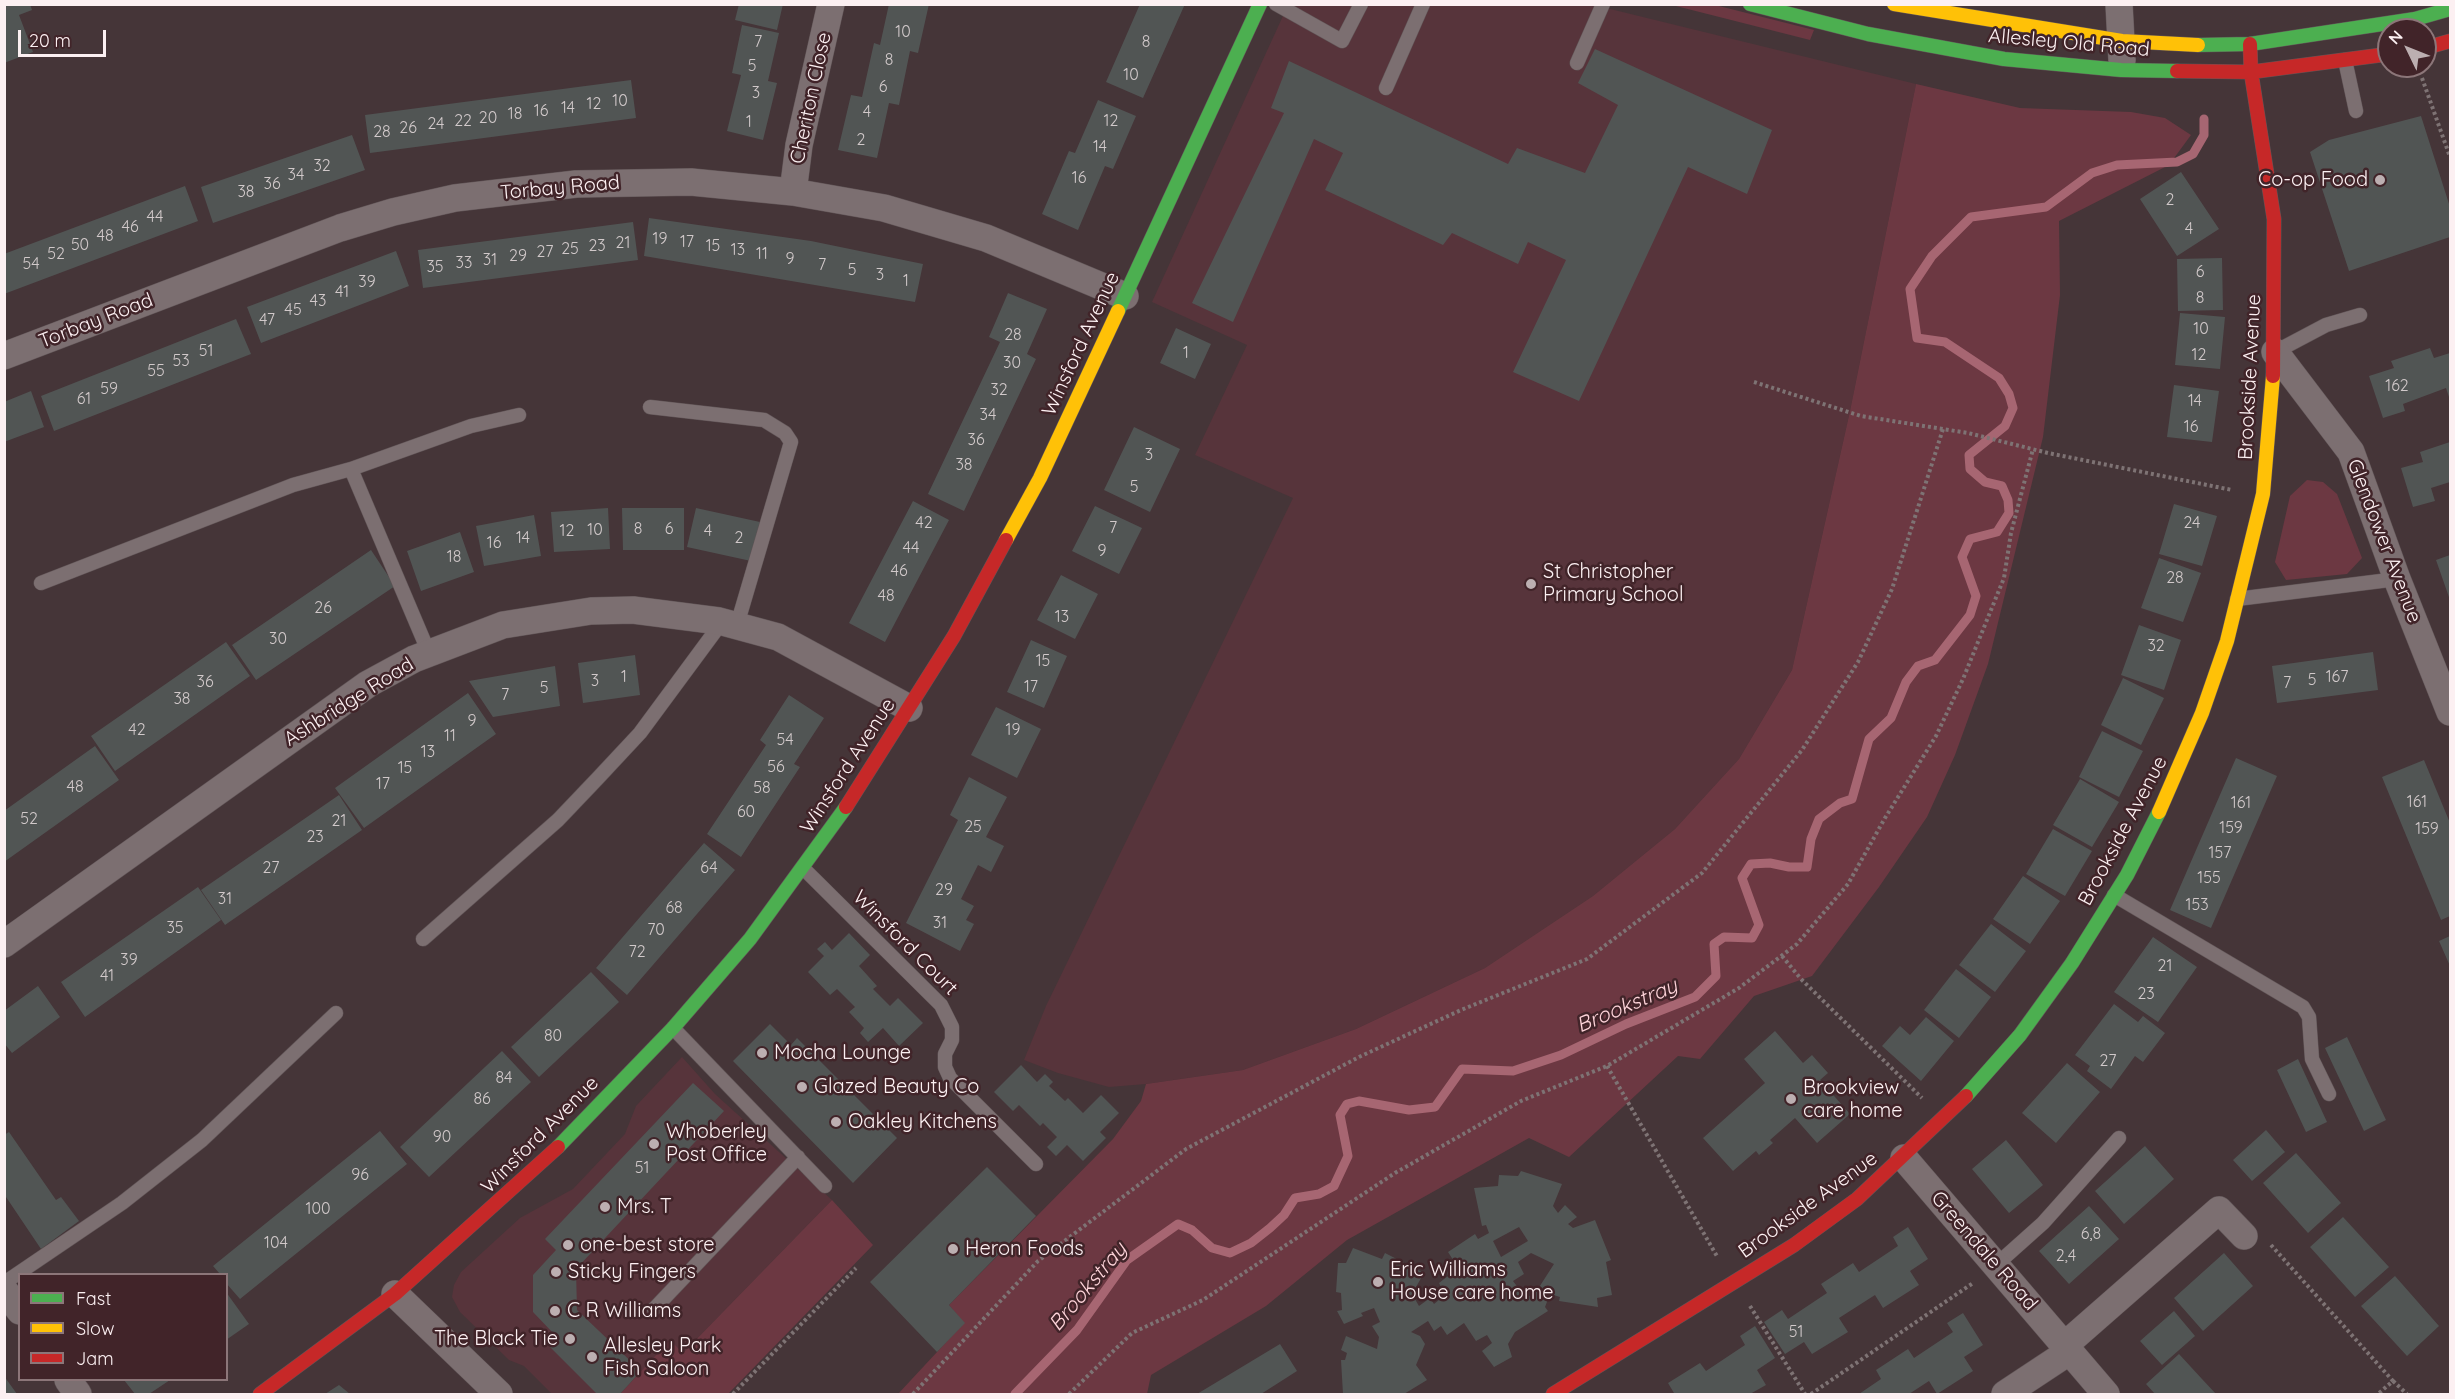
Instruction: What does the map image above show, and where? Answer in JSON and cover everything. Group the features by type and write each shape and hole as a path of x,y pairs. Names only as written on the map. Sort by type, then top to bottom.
{"street":[{"name":"Cheriton Close","path":"793,192 799,145 831,4"},
{"name":"Winsford Avenue","path":"260,1395 395,1294 460,1238 554,1151 673,1028 750,939 803,868 860,786 954,636 1040,478 1260,4"},
{"name":"Allesley Old Road","path":"1750,4 1868,34 2004,59 2121,70 2251,72 2377,56"},
{"name":"Allesley Old Road","path":"1894,4 2122,41 2181,45 2250,44 2415,19 2451,9"},
{"path":"2119,4 2122,41 2121,70"},
{"name":"Brookside Avenue","path":"1553,1395 1794,1245 1857,1198 1904,1158 1942,1121 2020,1035 2072,963 2115,895 2173,784 2227,641 2263,494 2275,352 2274,219 2251,72 2250,44"},
{"name":"Torbay Road","path":"4,356 340,228 393,212 455,198 523,188 639,182 691,182 793,192 884,208 986,238 1125,296"},
{"name":"Glendower Avenue","path":"2275,352 2351,452 2397,579 2451,712"},
{"name":"Ashbridge Road","path":"8,934 368,684 429,653 503,625 591,611 633,610 730,623 778,637 909,708"},
{"name":"Greendale Road","path":"1904,1158 2106,1395"},
{"path":"2005,1395 2067,1348 2219,1210 2244,1236"},
{"path":"4,1290 18,1308"},
{"path":"395,1294 495,1393"},
{"path":"69,1381 78,1395"}],"lane":[{"path":"1276,4 1342,41 1361,4"},
{"path":"1386,88 1423,4"},
{"path":"1577,63 1603,4"},
{"path":"2345,60 2356,111"},
{"path":"2275,352 2326,325 2360,315"},
{"path":"423,939 558,820 640,734 730,623 791,442 775,425 764,420 650,407"},
{"path":"41,583 293,485 351,470 471,426 519,415"},
{"path":"351,470 429,653"},
{"path":"2237,599 2397,579"},
{"name":"Winsford Court","path":"803,868 941,1005 952,1027 952,1040 945,1054 945,1067 950,1078 1036,1164"},
{"path":"2115,895 2303,1007 2309,1017 2312,1059 2330,1094"},
{"path":"19,1273 122,1203 202,1140 336,1013"},
{"path":"673,1028 825,1186"},
{"path":"1996,1264 2049,1217 2119,1138"},
{"path":"654,1309 798,1157"},
{"path":"4,1283 18,1274"}],"path":[{"path":"2422,78 2451,157"},
{"path":"1754,382 1861,416 1968,433 2033,449 2263,494"},
{"path":"914,1395 1038,1261 1186,1149 1359,1057 1461,1010 1587,959 1702,873 1802,750 1858,662 1892,589 1943,429"},
{"path":"1070,1395 1132,1333 1203,1300 1395,1173 1521,1101 1607,1066 1739,988 1797,944 1848,884 1884,818 1936,736 1963,679 2004,578 2011,533 2033,449"},
{"path":"1782,956 1802,979 1926,1101 1942,1121"},
{"path":"1607,1066 1716,1256 1735,1282 1805,1395"},
{"path":"2244,1236 2255,1226 2407,1395"},
{"path":"1810,1395 1953,1298 1996,1264"},
{"path":"733,1395 856,1268"},
{"path":"2378,1395 2393,1381"}],"shaded area":[{"name":"St Christopher Primary School","path":"1288,5 1594,5 1916,84 1850,411 1792,670 1739,759 1675,829 1593,896 1485,968 1356,1029 1243,1070 1109,1087 1058,1073 1024,1060 1046,1006 1293,498 1195,455 1247,345 1152,302"},
{"path":"1672,5 1715,5 1814,30 1810,40"},
{"path":"1916,84 2020,108 2131,112 2165,118 2191,135 2169,165 2059,221 2060,295 2043,437 1988,664 1955,755 1927,817 1879,887 1812,976 1754,996 1700,1059 1678,1056 1569,1157 1529,1138 1347,1240 1266,1306 1151,1375 1147,1394 898,1394 964,1323 949,1305 1113,1139 1141,1101 1146,1084 1243,1070 1356,1029 1485,968 1593,896 1675,829 1739,759 1792,670 1850,411"},
{"path":"2307,480 2323,482 2337,494 2362,558 2347,574 2286,580 2275,562 2290,496"},
{"path":"682,1057 715,1094 832,1200 683,1353 670,1341 620,1394 552,1394 524,1366 509,1360 460,1312 452,1297 454,1285 461,1272 520,1218 573,1189 625,1134 636,1106"},
{"path":"832,1200 873,1245 728,1394 620,1394 670,1340 683,1353"}],"building":[{"path":"4,4 30,4 32,10 19,15 33,52 4,63"},
{"path":"739,4 783,4 777,30 735,20"},
{"path":"889,4 929,4 918,53 910,51 899,105 889,103 877,158 838,150 851,95 862,97 874,43 880,45"},
{"path":"1140,4 1185,4 1143,98 1106,82"},
{"path":"742,25 779,33 768,81 777,83 763,140 727,131 741,75 732,73"},
{"path":"1595,49 1772,130 1747,194 1688,167 1579,401 1513,372 1566,260 1528,242 1518,264 1452,233 1443,245 1325,190 1343,153 1314,139 1233,322 1192,303 1284,113 1271,108 1289,61 1508,164 1517,148 1585,173 1618,105 1578,83"},
{"path":"631,80 636,118 370,153 365,115"},
{"path":"1098,100 1136,116 1113,169 1105,166 1078,230 1042,214 1069,151 1075,153"},
{"name":"Co-op Food","path":"2421,116 2450,207 2450,237 2349,271 2310,152 2329,140"},
{"path":"352,135 365,170 213,223 201,187"},
{"path":"2181,172 2219,229 2177,256 2140,199"},
{"path":"185,186 198,221 4,294 4,254"},
{"path":"649,218 811,241 923,264 915,302 644,256"},
{"path":"633,222 638,260 423,288 418,250"},
{"path":"396,251 409,286 261,343 247,307"},
{"path":"2222,258 2223,310 2178,311 2177,259"},
{"path":"1008,293 1047,309 1027,354 1036,359 964,511 928,494 1000,342 989,337"},
{"path":"2180,313 2225,317 2220,369 2175,365"},
{"path":"236,319 251,354 54,431 41,396"},
{"path":"1176,328 1211,344 1195,379 1160,363"},
{"path":"2430,348 2434,358 2450,353 2450,400 2446,388 2403,404 2405,411 2383,418 2369,376 2394,368 2391,361"},
{"path":"2174,385 2219,391 2212,442 2167,437"},
{"path":"31,391 44,427 4,442 4,402"},
{"path":"1134,427 1180,449 1150,512 1104,490"},
{"path":"2450,442 2450,482 2431,488 2435,501 2413,507 2401,468 2423,462 2420,452"},
{"path":"913,501 949,520 885,642 849,623"},
{"path":"2174,504 2217,516 2202,566 2159,554"},
{"path":"1095,506 1142,528 1119,574 1072,551"},
{"path":"608,508 610,549 554,552 551,512"},
{"path":"622,508 684,508 684,550 623,550"},
{"path":"696,508 760,522 751,561 687,547"},
{"path":"534,515 541,556 484,566 476,526"},
{"path":"460,532 474,572 421,591 407,551"},
{"path":"371,550 395,586 256,680 232,645"},
{"path":"2450,555 2450,600 2436,560"},
{"path":"2159,558 2201,573 2183,622 2141,608"},
{"path":"1061,575 1098,594 1075,639 1037,620"},
{"path":"2139,625 2181,640 2164,690 2121,675"},
{"path":"1031,640 1067,656 1044,708 1007,692"},
{"path":"226,642 250,676 115,771 91,736"},
{"path":"2373,652 2378,690 2277,703 2272,666"},
{"path":"635,655 640,695 583,703 578,663"},
{"path":"555,666 560,706 493,717 469,681"},
{"path":"2123,678 2164,698 2141,745 2101,725"},
{"path":"468,693 496,734 364,828 335,788"},
{"path":"789,695 824,718 794,764 800,767 741,857 707,834 766,745 760,740"},
{"path":"996,707 1041,729 1017,778 971,755"},
{"path":"2102,731 2143,751 2119,797 2079,777"},
{"path":"95,746 119,780 4,862 4,811"},
{"path":"2236,758 2277,776 2211,928 2170,910"},
{"path":"2424,760 2450,823 2450,916 2441,920 2382,777"},
{"path":"969,777 1007,797 986,837 1004,846 991,872 978,865 961,899 974,906 966,920 974,924 960,951 906,923 958,820 950,815"},
{"path":"2080,779 2119,802 2092,847 2053,825"},
{"path":"339,795 362,830 225,925 201,890"},
{"path":"2053,829 2092,851 2065,896 2026,874"},
{"path":"704,843 735,870 627,995 596,968"},
{"path":"2023,876 2060,901 2030,944 1993,919"},
{"path":"198,887 221,920 85,1017 61,982"},
{"path":"1991,924 2026,951 1995,992 1959,965"},
{"path":"849,933 870,955 859,966 877,986 873,989 890,1006 898,998 923,1023 899,1046 883,1028 868,1042 860,1033 864,1028 849,1012 855,1007 837,989 830,995 808,972 824,956 817,949 825,942 832,950"},
{"path":"2450,936 2450,966 2439,941"},
{"path":"2153,937 2197,967 2158,1022 2114,992"},
{"path":"1956,969 1991,997 1959,1038 1924,1010"},
{"path":"591,972 619,1002 539,1077 511,1047"},
{"path":"38,986 60,1017 12,1053 4,1043 4,1011"},
{"path":"2114,1004 2138,1022 2143,1016 2165,1033 2143,1062 2135,1056 2111,1089 2087,1071 2090,1066 2075,1055"},
{"path":"1926,1017 1954,1041 1921,1081 1882,1046 1900,1026 1910,1035"},
{"path":"770,1024 791,1045 797,1038 897,1138 853,1183 733,1061"},
{"name":"Brookview care home","path":"1775,1031 1803,1063 1812,1055 1828,1073 1820,1080 1850,1114 1817,1143 1795,1118 1770,1140 1773,1143 1759,1155 1756,1151 1733,1171 1703,1138 1765,1083 1744,1059"},
{"path":"2347,1037 2386,1120 2364,1131 2325,1048"},
{"path":"502,1051 531,1082 429,1177 400,1147"},
{"path":"2298,1059 2327,1122 2306,1132 2277,1070"},
{"path":"2067,1063 2100,1092 2056,1143 2022,1113"},
{"path":"1021,1065 1037,1082 1045,1074 1053,1082 1049,1086 1065,1101 1068,1098 1083,1113 1101,1095 1119,1113 1100,1132 1106,1138 1083,1161 1067,1145 1056,1156 1047,1147 1057,1137 1043,1123 1040,1126 1019,1105 1013,1111 994,1092"},
{"path":"693,1083 724,1111 576,1269 577,1310 641,1371 620,1394 597,1394 546,1343 554,1334 533,1312 533,1275 556,1250 545,1239"},
{"path":"2266,1130 2285,1152 2252,1181 2233,1160"},
{"path":"380,1131 407,1164 240,1299 228,1285 228,1273 219,1273 213,1266"},
{"path":"9,1132 56,1200 61,1197 79,1221 41,1249 4,1194 4,1135"},
{"path":"2006,1140 2043,1185 2009,1213 1972,1169"},
{"path":"2145,1146 2174,1179 2124,1224 2095,1191"},
{"path":"2296,1153 2341,1203 2308,1233 2263,1183"},
{"name":"Heron Foods","path":"987,1167 1036,1216 949,1305 965,1323 937,1352 870,1282"},
{"name":"Eric Williams House care home","path":"1521,1171 1562,1184 1553,1206 1558,1213 1565,1205 1577,1217 1568,1224 1573,1228 1595,1220 1611,1260 1606,1262 1612,1295 1597,1298 1598,1307 1559,1301 1560,1297 1550,1294 1545,1307 1548,1311 1515,1332 1508,1344 1512,1357 1494,1367 1482,1351 1492,1343 1487,1335 1476,1341 1464,1323 1447,1335 1441,1326 1434,1331 1428,1321 1411,1332 1420,1336 1425,1344 1416,1365 1427,1380 1404,1394 1343,1394 1341,1360 1345,1360 1347,1353 1341,1350 1346,1336 1377,1349 1379,1337 1372,1326 1380,1322 1374,1308 1361,1313 1363,1316 1344,1324 1337,1311 1342,1310 1341,1293 1336,1292 1338,1263 1346,1263 1353,1248 1382,1259 1385,1253 1424,1273 1412,1294 1419,1306 1430,1298 1434,1304 1445,1295 1439,1283 1448,1276 1444,1268 1455,1263 1448,1252 1475,1234 1478,1239 1489,1233 1486,1225 1482,1226 1474,1188 1498,1186 1499,1175 1518,1176","holes":["1519,1227 1528,1241 1501,1257 1493,1241","1531,1253 1554,1264 1536,1292 1526,1298 1513,1281 1524,1274 1518,1262"]},
{"path":"2089,1206 2119,1239 2069,1284 2039,1251"},
{"path":"2343,1217 2389,1267 2355,1297 2310,1247"},
{"path":"1908,1227 1928,1259 1910,1271 1919,1285 1883,1308 1875,1295 1839,1318 1848,1332 1812,1354 1804,1342 1785,1354 1764,1322 1782,1310 1788,1319 1827,1293 1821,1284 1853,1263 1859,1272 1898,1246 1893,1237"},
{"path":"2224,1253 2253,1286 2203,1331 2174,1298"},
{"path":"2395,1276 2439,1326 2407,1356 2361,1306"},
{"path":"228,1295 249,1324 228,1339"},
{"path":"2174,1311 2195,1336 2162,1365 2140,1341"},
{"path":"1963,1313 1983,1345 1964,1357 1973,1371 1937,1394 1929,1381 1909,1394 1859,1394 1881,1379 1876,1370 1908,1349 1914,1358 1953,1332 1947,1323"},
{"path":"1755,1326 1775,1358 1757,1370 1766,1385 1750,1394 1671,1394 1674,1393 1668,1383 1700,1363 1706,1371 1745,1345 1740,1336"},
{"path":"1280,1344 1297,1371 1261,1394 1197,1394"},
{"path":"2179,1354 2216,1394 2155,1394 2146,1384"},
{"path":"4,1376 17,1394 4,1394"},
{"path":"125,1381 168,1381 149,1394 135,1394"},
{"path":"339,1385 350,1394 325,1394"}],"waterway":[{"name":"Brookstray","path":"1015,1394 1077,1330 1127,1260 1178,1224 1192,1230 1212,1248 1230,1253 1251,1243 1270,1228 1284,1215 1295,1198 1319,1194 1334,1186 1348,1156 1340,1115 1347,1104 1359,1101 1409,1110 1435,1107 1462,1069 1513,1071 1561,1055 1626,1024 1695,997 1716,976 1714,944 1724,937 1752,938 1759,925 1742,878 1751,864 1770,863 1789,867 1807,867 1811,839 1819,819 1840,803 1852,799 1869,739 1891,718 1906,682 1918,666 1935,660 1970,615 1976,596 1962,557 1970,539 1997,532 2009,513 2008,500 2002,486 1985,482 1970,469 1969,455 2005,426 2013,408 2009,394 1999,378 1945,342 1917,338 1910,289 1932,256 1971,217 2046,207 2092,173 2117,165 2177,162 2193,154 2204,135 2204,119"}],"traffic: fast":[{"path":"1118,311 1260,4"},
{"path":"1750,4 1868,34 2004,59 2121,70 2177,71"},
{"path":"2198,45 2250,44 2415,19 2450,9"},
{"path":"558,1147 673,1028 750,939 846,807"},
{"path":"1966,1096 2020,1035 2072,963 2127,875 2159,812"}],"traffic: slow":[{"path":"1894,4 2122,41 2198,45"},
{"path":"1006,540 1040,478 1118,311"},
{"path":"2159,812 2202,713 2227,641 2263,494 2273,376"}],"traffic: jam":[{"path":"2437,45 2450,41"},
{"path":"2250,44 2251,72 2274,219 2273,376"},
{"path":"2177,71 2251,72 2377,56"},
{"path":"846,807 954,636 1006,540"},
{"path":"1553,1394 1794,1245 1857,1199 1966,1096"},
{"path":"260,1394 395,1294 558,1147"}],"place":[{"name":"Co-op Food","path":"2380,180"},
{"name":"St Christopher Primary School","path":"1531,584"},
{"name":"Mocha Lounge","path":"762,1053"},
{"name":"Glazed Beauty Co","path":"802,1087"},
{"name":"Brookview care home","path":"1791,1099"},
{"name":"Oakley Kitchens","path":"836,1122"},
{"name":"Whoberley Post Office","path":"654,1144"},
{"name":"Mrs. T","path":"605,1207"},
{"name":"one-best store","path":"568,1245"},
{"name":"Heron Foods","path":"953,1249"},
{"name":"Sticky Fingers","path":"556,1272"},
{"name":"Eric Williams House care home","path":"1378,1282"},
{"name":"C R Williams","path":"555,1311"},
{"name":"The Black Tie","path":"570,1339"},
{"name":"Allesley Park Fish Saloon","path":"592,1357"}]}
